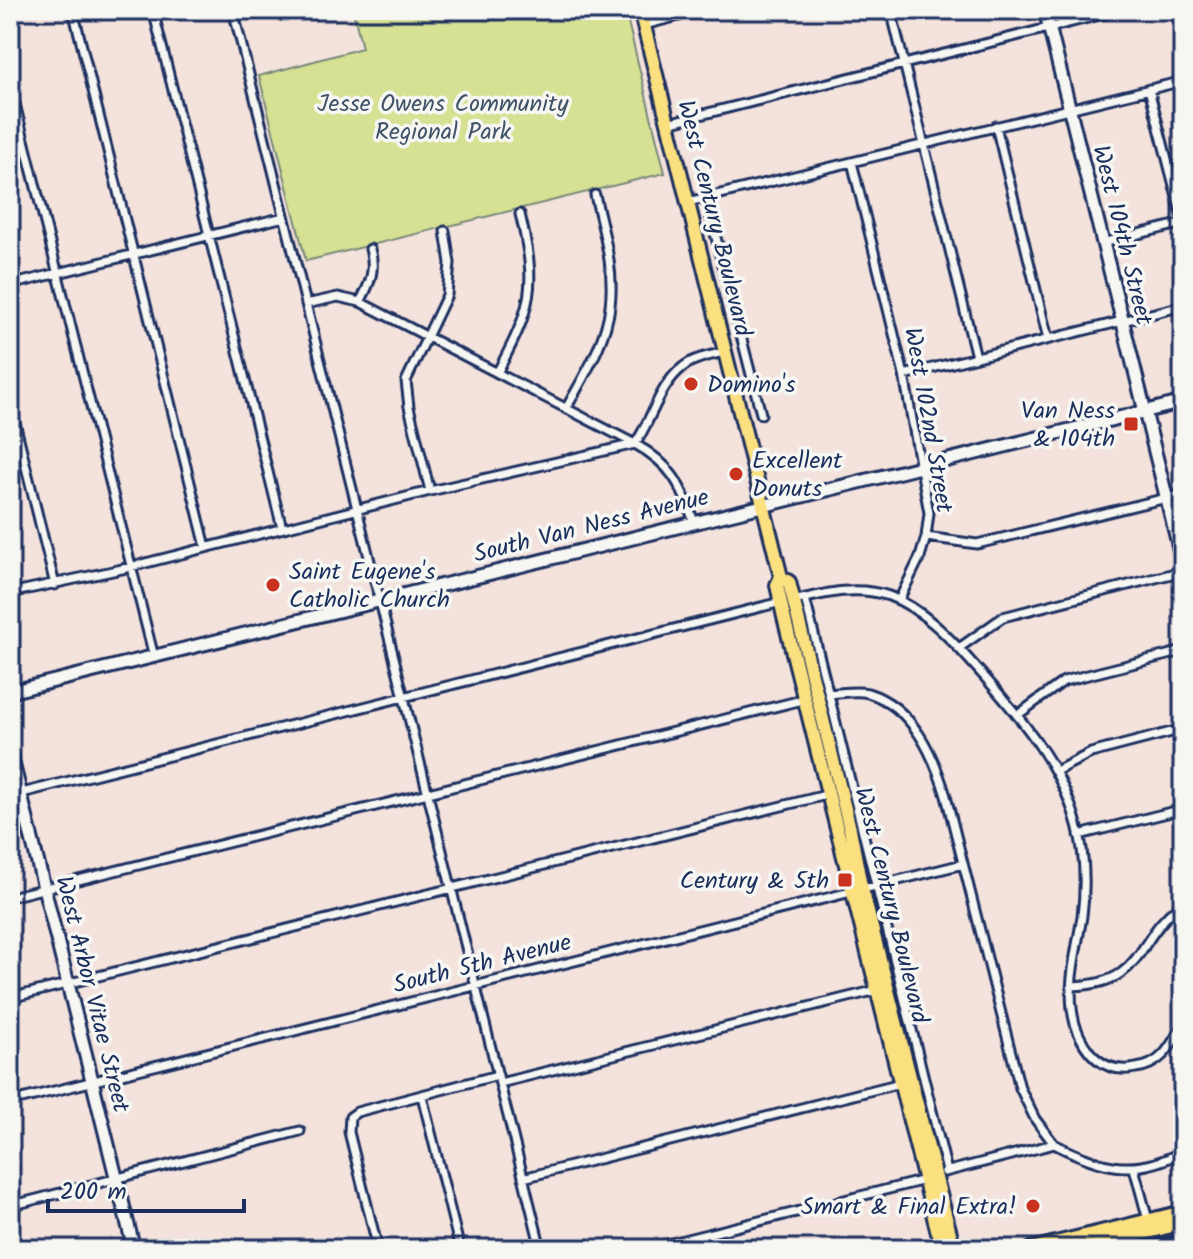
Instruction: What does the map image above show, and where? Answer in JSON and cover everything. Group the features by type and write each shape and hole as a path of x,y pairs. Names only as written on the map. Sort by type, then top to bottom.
{"main road":[{"name":"West Century Boulevard","path":"640,10 781,577 777,585 793,600 847,813 877,990 901,1083 936,1175 942,1249"},
{"name":"West Century Boulevard","path":"793,600 806,699 954,1249"},
{"path":"1083,1249 1183,1212"},
{"path":"1031,1249 1150,1225 1183,1223"}],"street":[{"path":"73,10 206,547"},
{"path":"153,10 282,528"},
{"path":"233,10 541,1249"},
{"path":"644,25 702,10"},
{"path":"891,10 976,357"},
{"name":"West 104th Street","path":"1045,10 1183,564"},
{"path":"668,123 1120,10"},
{"path":"688,202 1183,81"},
{"path":"10,84 154,657"},
{"path":"1102,243 1183,222 1149,89"},
{"path":"996,126 1048,339"},
{"name":"West 102nd Street","path":"852,162 904,375 929,513 920,557 899,600"},
{"path":"566,409 599,345 610,307 610,270 595,195"},
{"name":"West Century Boulevard","path":"706,198 761,414"},
{"path":"497,373 525,314 530,288 530,262 520,214"},
{"path":"10,285 284,217"},
{"path":"430,491 405,393 410,370 444,303 450,280 445,231"},
{"path":"360,302 372,277 370,249"},
{"path":"306,304 338,297 360,302 652,453 682,488 694,522"},
{"path":"904,375 1183,306"},
{"path":"10,593 132,567 356,509 635,444 667,386 679,371 687,364 725,352"},
{"path":"10,402 55,585"},
{"name":"South Van Ness Avenue","path":"10,692 1183,402"},
{"path":"926,537 977,544 1183,494"},
{"path":"959,648 1003,617 1183,571"},
{"path":"15,794 793,600 844,590 872,592 899,600 959,648 1019,714 1056,771 1079,835 1084,889 1072,986 1073,1014 1084,1044 1102,1064 1123,1070 1147,1066 1163,1055 1183,1025"},
{"name":"West Century Boulevard","path":"793,600 830,694 877,886 936,1175"},
{"path":"1019,714 1064,681 1183,651"},
{"path":"830,694 868,693 895,709 933,755 1020,1088 1035,1119 1054,1144 1085,1160 1134,1168 1160,1162 1183,1151"},
{"path":"10,897 806,699"},
{"path":"1056,771 1091,753 1183,729"},
{"name":"West Arbor Vitae Street","path":"10,751 15,794 44,889 134,1249"},
{"path":"10,998 830,794"},
{"path":"1079,835 1183,809"},
{"name":"South 5th Avenue","path":"10,1102 963,864"},
{"path":"1072,986 1102,983 1124,973 1165,919 1183,903"},
{"path":"378,1249 349,1132 350,1117 357,1112 877,990"},
{"path":"523,1178 901,1083"},
{"path":"422,1096 460,1249"},
{"path":"10,1206 300,1131"},
{"path":"647,1249 1054,1144"},
{"path":"1134,1168 1150,1225"},
{"path":"1155,1246 1183,1239"}],"green space":[{"name":"Jesse Owens Community Regional Park","path":"353,10 625,10 665,173 306,261 259,76 362,48"}],"place":[{"name":"Domino's","path":"691,384"},
{"name":"Van Ness & 104th","path":"1131,424"},
{"name":"Excellent Donuts","path":"736,474"},
{"name":"Saint Eugene's Catholic Church","path":"273,585"},
{"name":"Century & 5th","path":"845,880"},
{"name":"Smart & Final Extra!","path":"1033,1206"}]}
